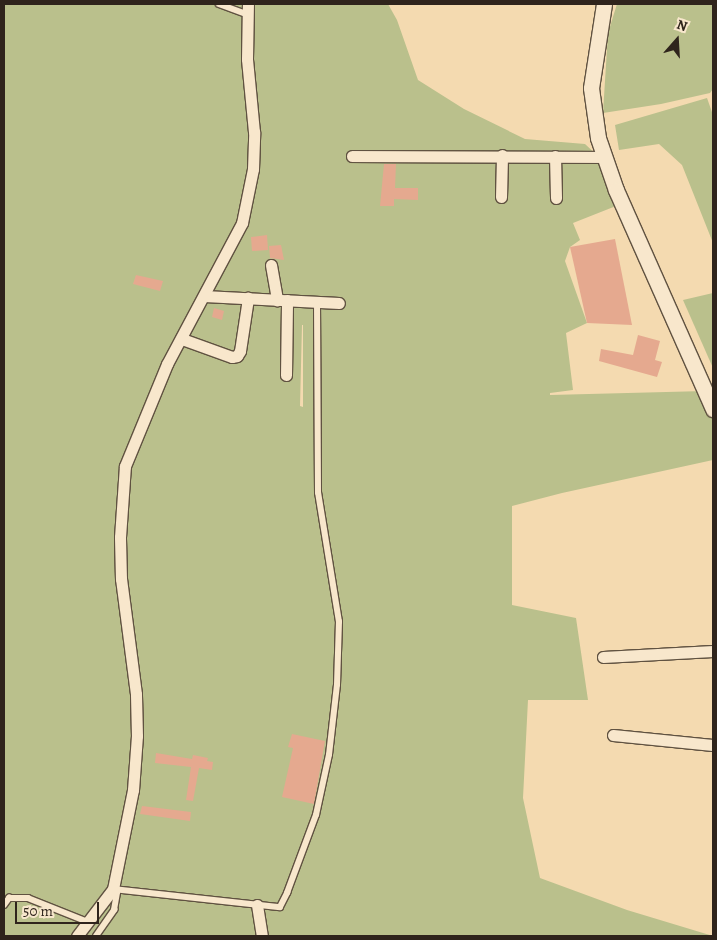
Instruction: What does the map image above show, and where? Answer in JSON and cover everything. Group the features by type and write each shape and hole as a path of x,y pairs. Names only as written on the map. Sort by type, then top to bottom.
{"street":[{"path":"604,4 592,88 593,114 616,190 713,409"},
{"path":"77,936 112,889 133,790 137,736 136,694 121,579 120,537 125,466 167,364 182,339 242,223 253,169 254,132 247,59 248,9"},
{"path":"501,196 502,155"},
{"path":"352,156 605,156"},
{"path":"556,156 556,198"},
{"path":"272,265 282,300 286,375"},
{"path":"204,296 339,303"},
{"path":"182,339 232,357 237,356 240,351 248,298"},
{"path":"603,657 713,651"},
{"path":"613,735 713,745"},
{"path":"257,905 262,936"}],"lane":[{"path":"219,4 248,9"},
{"path":"112,889 280,907 316,815 329,755 337,685 339,622 318,493 317,302"},
{"path":"96,936 114,910 117,893 112,889"},
{"path":"4,906 9,898 28,898 88,922"}],"green space":[{"path":"4,4 388,4 397,20 418,80 464,109 525,139 585,144 601,159 616,206 573,223 580,240 570,247 565,261 587,323 566,333 573,390 550,393 550,395 705,391 713,410 713,460 562,493 512,506 512,605 576,618 588,700 528,700 523,798 540,878 627,910 713,936 4,936","holes":["303,325 303,407 300,406"]},
{"path":"617,4 713,4 713,89 710,93 661,104 603,113 608,33"},
{"path":"707,98 713,115 713,243 682,165 659,144 619,150 615,125"},
{"path":"713,293 713,368 683,300"}],"building":[{"path":"384,164 396,164 395,188 418,188 418,200 394,199 394,206 380,206"},
{"path":"267,235 268,250 252,251 251,237"},
{"path":"615,239 632,325 587,323 570,247"},
{"path":"281,245 284,260 270,258 269,246"},
{"path":"136,275 163,281 160,291 133,284"},
{"path":"214,308 224,311 222,320 212,317"},
{"path":"638,335 660,341 655,360 662,362 657,377 599,361 601,349 633,355"},
{"path":"292,734 325,741 314,804 282,797 293,748 288,747"},
{"path":"156,753 192,759 193,755 208,758 207,761 213,762 212,770 199,768 193,801 186,800 191,767 155,763"},
{"path":"142,806 191,812 190,821 140,814"}]}
